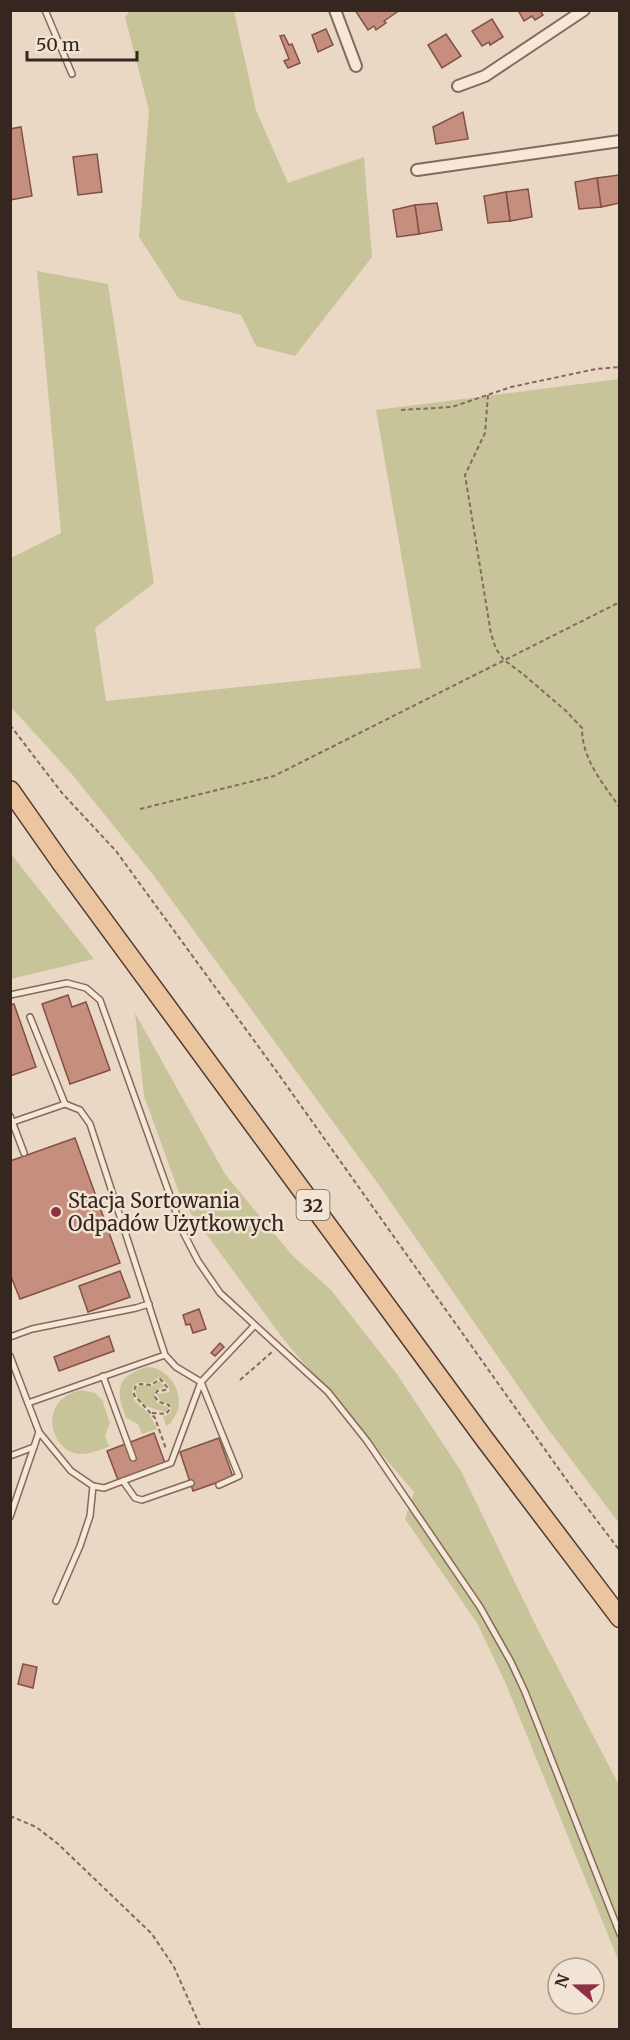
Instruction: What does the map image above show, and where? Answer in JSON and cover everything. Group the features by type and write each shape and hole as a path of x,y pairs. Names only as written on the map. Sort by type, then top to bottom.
{"main road":[{"name":"32","path":"10,790 69,874 486,1441 620,1618"}],"street":[{"path":"335,10 356,66"},
{"path":"458,86 484,76 584,10"},
{"path":"417,170 620,141"}],"lane":[{"path":"45,10 72,74"},
{"path":"10,995 67,983 86,988 100,1000 183,1233 198,1261 220,1293 328,1392 348,1415 411,1503 495,1632 525,1692 620,1934"},
{"path":"30,1017 65,1104"},
{"path":"24,1153 11,1120 65,1104 80,1110 90,1124 165,1354 177,1367 201,1382 239,1476 219,1485"},
{"path":"10,1338 32,1329 149,1304"},
{"path":"10,1356 39,1432 72,1471 93,1486 104,1488 171,1463 201,1382 254,1326"},
{"path":"28,1403 165,1354"},
{"path":"103,1376 133,1458"},
{"path":"10,1516 39,1432"},
{"path":"10,1456 34,1448"},
{"path":"123,1481 135,1498 142,1500 191,1483"},
{"path":"56,1601 80,1546 90,1516 93,1486"}],"path":[{"path":"401,410 452,407 511,387 620,367"},
{"path":"488,395 486,434 465,475 486,610 496,649 504,660 557,703 582,728 582,742 587,759 620,808"},
{"path":"140,809 274,776 620,602"},
{"path":"10,725 62,793 116,851 277,1072 573,1489 620,1551"},
{"path":"240,1380 278,1346"},
{"path":"152,1413 166,1413 170,1409 169,1405 159,1402 155,1397 157,1391 168,1388 160,1379 151,1385 140,1384 134,1390 136,1398 155,1418 171,1463"},
{"path":"10,1816 36,1827 57,1843 152,1934 174,1967 202,2030"}],"shaded area":[{"path":"130,11 234,11 256,110 288,183 364,157 372,257 295,356 256,346 241,315 179,299 139,237 149,110 125,17"},
{"path":"37,271 108,284 154,583 95,628 106,701 421,668 376,410 619,379 619,1523 548,1429 379,1185 154,876 71,773 11,707 11,558 61,533"},
{"path":"11,854 94,959 11,979"},
{"path":"135,1013 225,1174 292,1255 331,1290 397,1374 461,1471 536,1626 619,1785 619,1962 506,1684 477,1623 405,1519 414,1492 284,1340 182,1201 144,1096"},
{"path":"147,1367 162,1371 168,1376 177,1389 179,1404 170,1424 166,1426 163,1416 171,1412 171,1404 161,1402 157,1394 170,1392 168,1384 159,1377 151,1383 135,1384 132,1390 134,1400 150,1415 157,1429 142,1434 138,1424 126,1418 120,1392 124,1380 129,1375"},
{"path":"159,1381 165,1387 156,1390 154,1397 157,1403 168,1407 166,1412 145,1405 136,1394 136,1388 140,1385 152,1386"},
{"path":"82,1390 95,1393 104,1402 110,1423 105,1435 108,1445 111,1446 91,1453 79,1454 68,1450 60,1443 52,1424 59,1403 68,1395"}],"building":[{"path":"355,10 400,10 376,30 374,26 368,30"},
{"path":"518,10 540,10 543,15 535,20 532,16 524,21"},
{"path":"492,19 503,37 490,45 489,42 482,46 472,31"},
{"path":"326,29 333,45 318,52 312,35"},
{"path":"446,34 461,56 442,68 428,45"},
{"path":"284,35 289,45 292,44 300,63 288,68 284,61 289,59 280,36"},
{"path":"463,112 468,139 436,144 433,127"},
{"path":"21,127 32,196 10,200 10,129"},
{"path":"97,154 102,192 78,195 73,157"},
{"path":"619,175 620,203 601,207 597,178"},
{"path":"597,178 601,207 579,209 575,182"},
{"path":"528,189 532,217 510,221 506,192"},
{"path":"506,192 510,221 488,223 484,196"},
{"path":"437,203 442,230 419,234 415,205"},
{"path":"415,205 419,234 397,237 393,210"},
{"path":"68,995 72,1007 86,1002 110,1070 70,1084 42,1004"},
{"path":"14,1004 36,1067 10,1076 10,1005"},
{"name":"Stacja Sortowania Odpadów Użytkowych","path":"75,1138 120,1263 20,1299 10,1274 10,1161"},
{"path":"120,1271 130,1297 88,1312 79,1286"},
{"path":"199,1309 206,1329 193,1333 190,1324 186,1325 183,1315"},
{"path":"109,1336 114,1351 59,1371 54,1357"},
{"path":"220,1343 224,1347 215,1356 211,1353"},
{"path":"154,1433 165,1463 118,1480 107,1451"},
{"path":"219,1438 233,1477 193,1491 180,1452"},
{"path":"23,1664 37,1667 33,1688 18,1684"}],"place":[{"name":"Stacja Sortowania Odpadów Użytkowych","path":"56,1212"}]}
